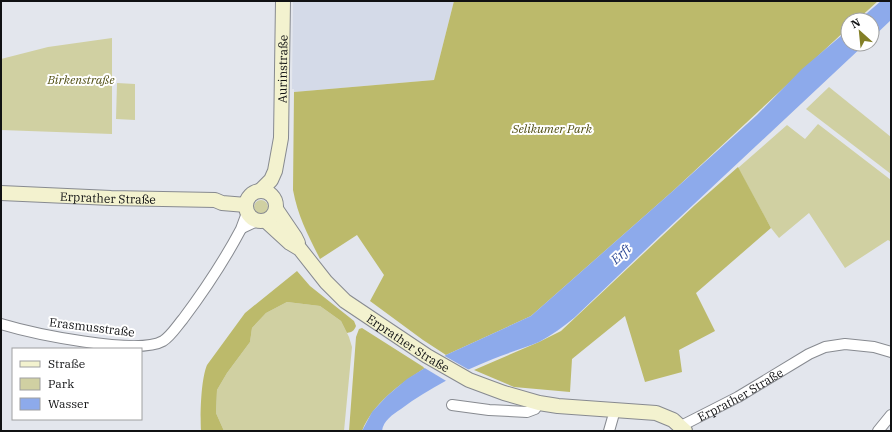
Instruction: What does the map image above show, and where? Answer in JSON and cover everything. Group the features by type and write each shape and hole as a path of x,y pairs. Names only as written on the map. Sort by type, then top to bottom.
{"main road":[{"name":"Aurinstraße","path":"259,207 275,171 281,138 283,1"},
{"name":"Erprather Straße","path":"1,193 111,198 215,200 222,203 259,207 295,238 300,249 326,282 345,301 427,356 469,380 504,393 540,403 558,406 656,413 669,418 683,428"}],"street":[{"name":"Erasmusstraße","path":"1,324 34,333 90,342 140,346 160,343 170,336 194,304 242,228 259,207"},
{"name":"Erprather Straße","path":"683,428 809,354 825,347 845,344 874,347 891,352"},
{"path":"452,405 490,410 527,412 535,409 540,403"},
{"path":"609,431 614,417 614,410"},
{"path":"878,431 891,415"}],"shaded area":[{"path":"293,1 454,1 434,80 294,92 294,89 292,89"}],"green space":[{"name":"Selikumer Park","path":"454,1 878,1 866,12 840,12 840,35 674,190 531,316 446,355 370,301 384,275 357,235 320,259 301,217 293,190 294,92 434,80"},
{"name":"Birkenstraße","path":"112,38 112,134 1,130 1,59 48,47"},
{"path":"117,83 135,84 135,120 116,119"},
{"path":"829,87 891,137 891,174 806,109"},
{"path":"818,124 891,180 891,242 888,240 845,268 809,213 779,238 771,228 738,168 787,125 805,139"},
{"path":"738,167 771,228 696,293 715,331 679,350 682,372 645,382 625,316 572,359 570,392 514,387 474,370 561,331 695,205"},
{"path":"258,200 264,200 268,204 268,210 264,214 258,214 254,210 254,204"},
{"path":"297,271 310,286 354,321 356,326 352,332 347,333 341,321 320,306 287,302 266,313 252,328 250,342 227,373 217,390 216,413 224,431 201,431 202,388 207,365 245,313"},
{"path":"287,302 320,306 341,321 349,337 352,347 344,431 224,431 216,413 217,390 227,373 250,342 252,328 266,313"},
{"path":"362,328 425,368 388,395 380,403 367,421 362,431 349,431 356,337 359,329"}],"water":[{"path":"881,1 891,1 891,20 880,30 880,12 868,12"},
{"name":"Erft","path":"840,37 840,52 856,52 574,318 539,342 481,364 434,387 412,401 386,421 382,431 362,431 372,412 387,396 407,379 446,355 531,316 757,115 802,69"}],"pier":[{"path":"443,355 471,371 448,382 423,367"}]}
